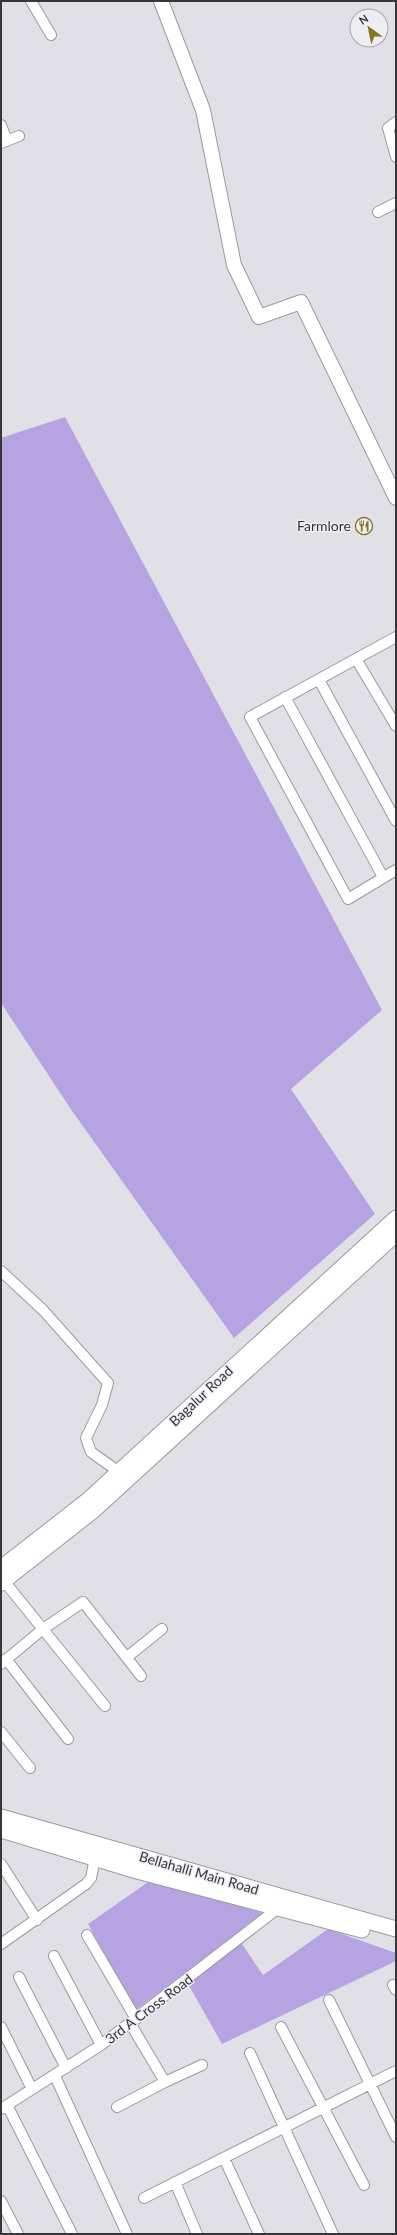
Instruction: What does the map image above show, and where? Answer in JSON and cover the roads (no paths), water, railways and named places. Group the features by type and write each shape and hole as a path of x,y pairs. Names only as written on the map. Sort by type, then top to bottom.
{"main road":[{"name":"Bagalur Road","path":"2,1577 396,1218"},
{"name":"Bagalur Road","path":"2,1577 100,1505 396,1234"},
{"name":"Bellahalli Main Road","path":"1,1817 284,1903 396,1939"},
{"name":"Bellahalli Main Road","path":"1,1830 95,1858 396,1929"}],"street":[{"path":"31,1 51,35"},
{"path":"161,1 203,110 234,265 259,317 301,302 396,498"},
{"path":"396,122 388,128 396,157"},
{"path":"1,126 4,142 19,136"},
{"path":"378,212 396,203"},
{"path":"396,637 250,717 348,899 396,870"},
{"path":"356,659 396,726"},
{"path":"319,680 396,821"},
{"path":"285,697 383,877"},
{"path":"1,1271 43,1310 108,1383 102,1405 86,1438 91,1452 119,1472"},
{"path":"2,1577 105,1706"},
{"path":"68,1739 4,1661 43,1629 83,1602 128,1657 141,1676"},
{"path":"128,1657 162,1629"},
{"path":"1,1732 30,1768"},
{"path":"1,1944 86,1884 91,1878 95,1858"},
{"path":"1,1864 37,1920"},
{"name":"3rd A Cross Road","path":"4,2107 101,2045 284,1903"},
{"path":"87,1935 165,2082"},
{"path":"54,1956 101,2045"},
{"path":"19,1976 66,2068"},
{"path":"329,2000 396,2137"},
{"path":"1,2027 32,2089"},
{"path":"281,2027 364,2185"},
{"path":"250,2053 333,2234"},
{"path":"117,2107 202,2064"},
{"path":"144,2198 396,2071"},
{"path":"54,2076 127,2234"},
{"path":"4,2107 72,2234"},
{"path":"224,2158 259,2234"},
{"path":"175,2182 196,2234"},
{"path":"1,2201 18,2234"}],"place":[{"name":"Farmlore","path":"364,526"}]}
